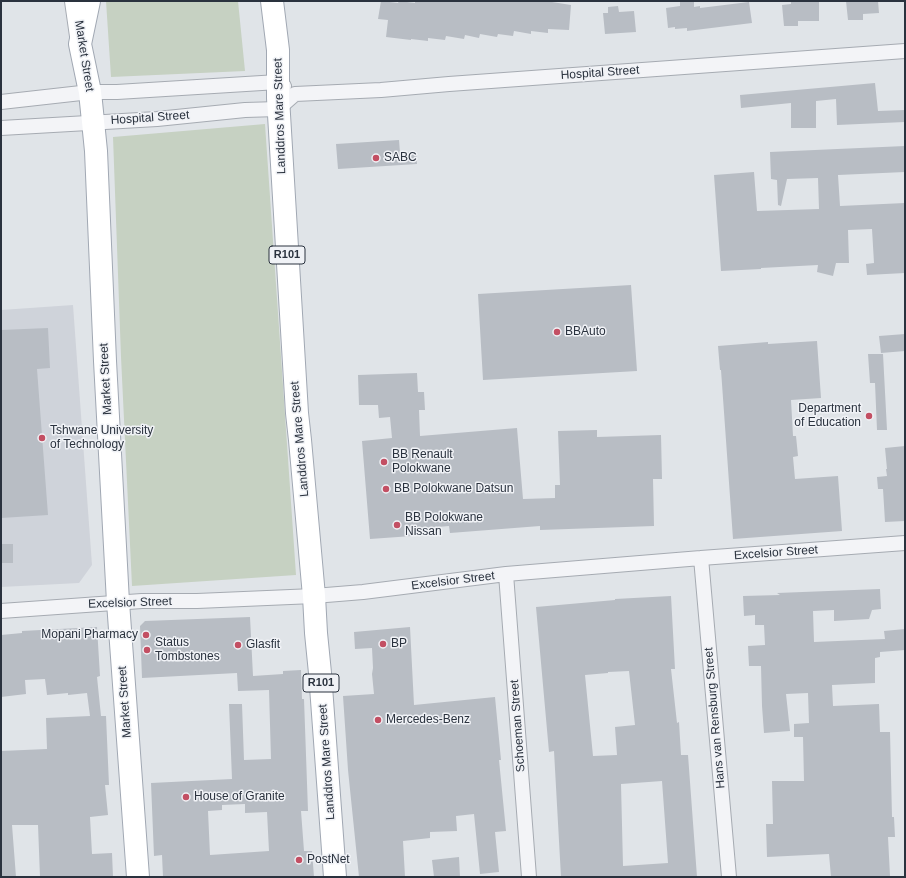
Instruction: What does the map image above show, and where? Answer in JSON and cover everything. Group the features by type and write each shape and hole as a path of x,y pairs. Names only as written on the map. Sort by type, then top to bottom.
{"main road":[{"name":"Market Street","path":"75,1 80,44 90,92 96,151 105,361 118,602 138,877"},
{"path":"80,44 89,1"},
{"name":"Landdros Mare Street","path":"272,1 278,50 286,88 278,109 297,413 314,596 335,877"}],"street":[{"name":"Hospital Street","path":"1,102 90,92 286,88 381,90 905,51"},
{"name":"Hospital Street","path":"1,128 157,119 245,110 278,109"},
{"name":"Excelsior Street","path":"1,611 118,602 197,601 314,596 363,592 506,574 905,543"},
{"name":"Hans van Rensburg Street","path":"701,558 729,877"},
{"name":"Schoeman Street","path":"506,574 529,877"}],"shaded area":[{"name":"Tshwane University of Technology","path":"73,305 92,565 79,583 1,587 1,310"}],"green space":[{"path":"106,1 238,1 245,71 111,77"},
{"path":"265,124 296,575 132,586 121,357 113,137"}],"building":[{"path":"381,1 415,3 415,1 553,1 552,2 571,5 569,30 548,29 548,33 531,31 531,34 514,31 513,36 498,34 497,37 480,34 479,38 465,35 464,39 446,36 445,40 428,38 428,41 386,37 388,20 378,19"},
{"path":"694,1 694,7 700,6 700,8 749,2 752,23 687,31 687,28 668,28 666,8 680,6 680,2"},
{"path":"791,1 819,1 819,21 798,21 798,26 784,26 782,5 791,4"},
{"path":"846,1 878,1 879,13 863,14 863,20 848,20"},
{"path":"618,6 619,12 634,11 636,32 605,34 603,13 608,13 608,7"},
{"path":"875,83 878,111 905,110 905,122 837,125 836,99 816,101 816,128 791,128 791,103 741,108 740,95"},
{"name":"SABC","path":"399,140 400,153 416,151 417,164 338,169 336,144"},
{"path":"905,146 905,172 838,175 840,206 905,203 905,273 867,275 866,264 874,263 872,229 848,230 849,263 836,263 833,276 817,272 818,265 721,271 714,175 754,172 757,211 819,209 818,178 787,179 781,206 778,205 777,180 771,179 770,152"},
{"name":"BBAuto","path":"631,285 637,371 483,380 478,294"},
{"path":"48,328 50,368 37,369 48,515 1,518 1,330"},
{"path":"905,334 905,351 881,353 879,336"},
{"path":"817,341 821,398 791,400 793,436 796,436 798,456 793,457 795,479 838,476 842,531 733,539 718,346 768,342 768,344"},
{"path":"868,354 883,354 887,430 877,430 875,383 870,383"},
{"path":"417,373 418,392 424,392 425,410 419,410 420,436 517,428 523,499 555,498 555,485 560,485 558,431 597,430 597,437 661,435 662,479 653,479 654,526 540,530 540,526 450,533 449,526 426,528 426,535 370,539 362,441 392,438 390,417 379,418 378,405 359,405 358,375"},
{"path":"905,446 905,521 885,522 883,489 878,489 877,477 887,476 885,448"},
{"path":"1,544 13,544 13,563 1,563"},
{"path":"880,589 881,609 872,610 869,619 834,621 834,610 813,611 814,642 885,639 884,631 905,629 905,650 880,652 880,657 875,658 875,683 832,685 833,706 879,704 880,732 890,732 892,817 894,817 895,837 888,837 890,876 831,877 829,854 767,857 766,824 773,824 772,781 804,781 803,737 794,737 794,724 809,723 808,693 786,694 790,731 764,733 761,666 749,666 748,646 765,645 764,625 755,625 755,615 744,616 743,596 780,595 777,593"},
{"path":"671,596 675,669 671,669 677,723 679,722 681,755 688,755 697,877 561,877 554,751 549,752 536,607 615,599","holes":["629,671 635,725 615,727 617,755 593,756 585,675","662,781 668,863 623,866 621,784"]},
{"path":"250,617 253,676 283,674 283,671 301,670 302,699 304,699 308,811 301,811 304,851 312,851 314,877 163,877 162,855 154,856 151,783 232,779 229,704 242,704 244,760 271,759 269,690 238,691 237,673 142,678 140,626 145,621","holes":["245,804 245,813 267,812 269,851 210,855 208,811 222,810 222,805"]},
{"path":"97,627 100,676 97,677 101,716 106,716 109,785 105,785 108,815 90,817 92,854 112,853 113,877 40,877 38,825 12,825 16,877 1,877 1,751 47,749 46,718 90,716 87,693 47,695 45,679 25,680 26,694 1,697 1,635 22,633 22,631"},
{"path":"410,627 414,705 495,697 506,831 495,832 499,872 480,874 474,814 456,816 457,831 430,832 430,838 403,841 405,877 359,877 348,770 343,696 374,694 372,648 355,649 354,632"},
{"path":"459,857 460,877 434,877 432,860"}],"place":[{"name":"SABC","path":"376,158"},
{"name":"BBAuto","path":"557,332"},
{"name":"Department of Education","path":"869,416"},
{"name":"Tshwane University of Technology","path":"42,438"},
{"name":"BB Renault Polokwane","path":"384,462"},
{"name":"BB Polokwane Datsun","path":"386,489"},
{"name":"BB Polokwane Nissan","path":"397,525"},
{"name":"Mopani Pharmacy","path":"146,635"},
{"name":"BP","path":"383,644"},
{"name":"Glasfit","path":"238,645"},
{"name":"Status Tombstones","path":"147,650"},
{"name":"Mercedes-Benz","path":"378,720"},
{"name":"House of Granite","path":"186,797"},
{"name":"PostNet","path":"299,860"}]}
